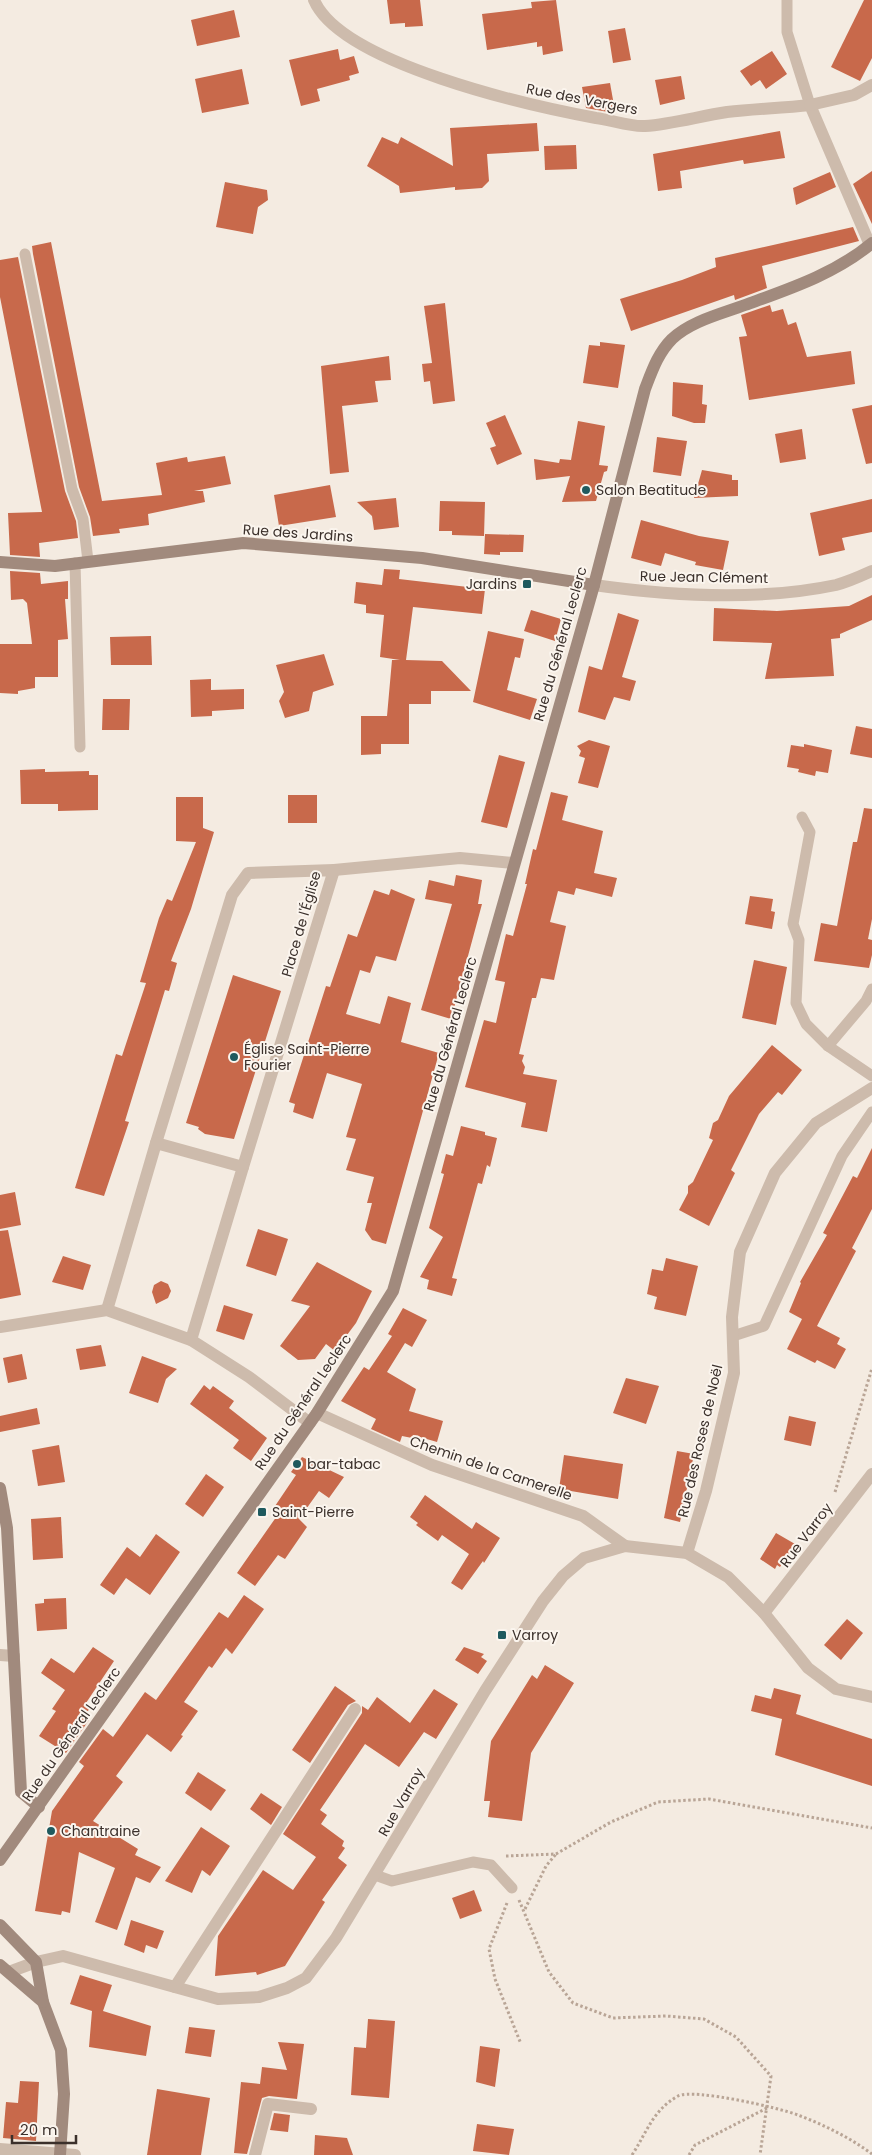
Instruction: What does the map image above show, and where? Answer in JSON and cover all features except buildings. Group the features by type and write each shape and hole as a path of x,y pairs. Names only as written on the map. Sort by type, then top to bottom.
{"main road":[{"name":"Rue du Général Leclerc","path":"0,1860 313,1418 393,1291 513,864 594,585 645,389 655,362 673,338 692,326 800,285 836,268 871,244"},
{"name":"Rue des Jardins","path":"0,562 55,566 243,543 422,558 594,585"},
{"path":"0,1488 7,1528 20,1792 39,1807"},
{"path":"0,1925 36,1962 43,2002 61,2050 64,2094 60,2154"},
{"path":"5,1969 43,2002"}],"street":[{"name":"Rue des Vergers","path":"314,0 319,11 345,36 376,52 440,79 538,108 644,126 728,112 810,105 854,95 872,85"},
{"path":"810,105 871,244"},
{"name":"Rue Jean Clément","path":"594,585 647,592 763,594 838,585 872,571"},
{"path":"334,870 460,858 513,864"},
{"name":"Place de l'Église","path":"107,1310 232,895 248,873 334,870 243,1166 192,1340"},
{"name":"Rue des Roses de Noël","path":"687,1553 706,1491 734,1373 732,1317 740,1252 775,1173 816,1123 872,1088"},
{"path":"156,1143 243,1166"},
{"path":"0,1327 107,1310 192,1340 313,1418"},
{"name":"Chemin de la Camerelle","path":"313,1418 432,1466 583,1516 625,1546"},
{"name":"Rue Varroy","path":"764,1613 872,1474"},
{"name":"Rue Varroy","path":"5,1969 63,1956 218,1999 259,1997 288,1988 306,1978 336,1938 485,1690 543,1602 563,1576 584,1558 625,1546 687,1553 728,1577 764,1613 808,1668 836,1689 872,1697"},
{"path":"0,1654 14,1656"},
{"path":"175,1987 355,1708"},
{"path":"256,2155 268,2104 311,2109"},
{"path":"0,2149 75,2155"}],"lane":[{"path":"787,0 787,32 810,105"},
{"path":"25,254 72,488 83,520 88,562"},
{"path":"75,563 80,746"},
{"path":"802,817 810,832 793,924 800,940 796,1003 806,1024 828,1046 872,1076"},
{"path":"828,1046 866,1001 872,989"},
{"path":"733,1336 764,1326 842,1156 872,1112"},
{"path":"375,1875 392,1881 473,1862 491,1865 512,1888"}],"path":[{"path":"834,1496 872,1368"},
{"path":"525,1910 546,1866 556,1854 611,1822 658,1802 709,1799 872,1828"},
{"path":"502,1856 556,1854"},
{"path":"512,1888 525,1910 550,1972 574,2003 613,2018 666,2016 704,2019 736,2037 771,2076 760,2155"},
{"path":"512,1888 489,1949 495,1979 521,2044"},
{"path":"632,2155 660,2108 680,2094 707,2095 750,2102 767,2108 796,2114 851,2139 872,2154"},
{"path":"689,2155 695,2145 767,2108"}],"place":[{"name":"Salon Beatitude","path":"586,490"},
{"name":"Jardins","path":"527,584"},
{"name":"Église Saint-Pierre Fourier","path":"234,1057"},
{"name":"bar-tabac","path":"297,1464"},
{"name":"Saint-Pierre","path":"262,1512"},
{"name":"Varroy","path":"502,1635"},
{"name":"Chantraine","path":"51,1831"}]}
